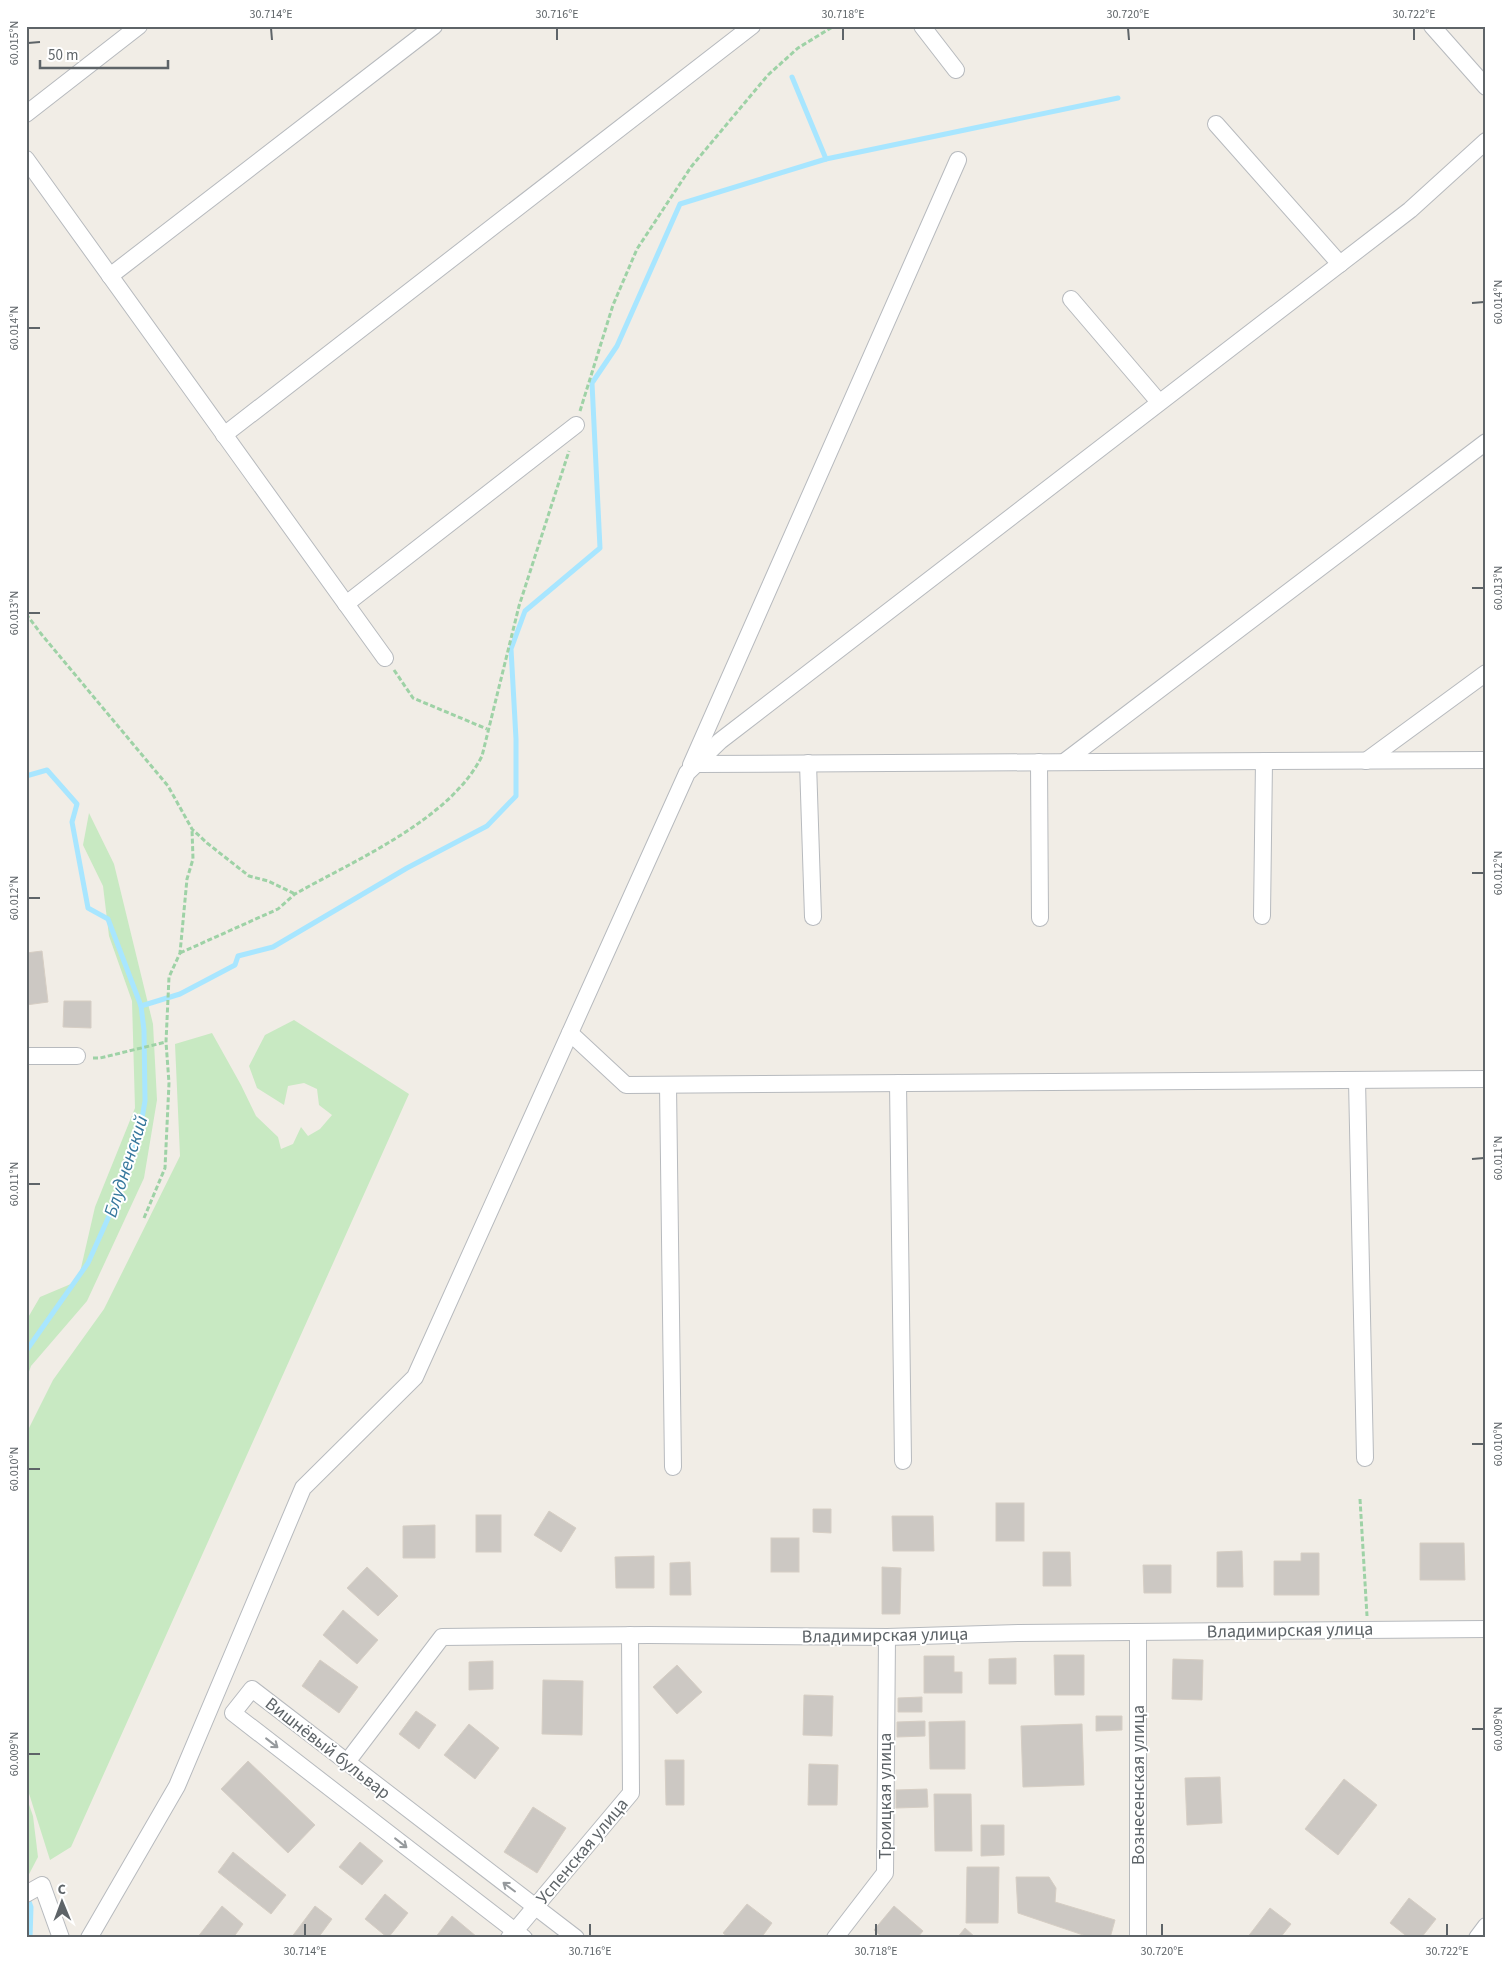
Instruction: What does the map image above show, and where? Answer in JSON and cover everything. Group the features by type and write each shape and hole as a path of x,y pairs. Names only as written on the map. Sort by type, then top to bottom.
{"street":[{"path":"26,114 139,26"},
{"path":"110,276 434,26"},
{"path":"224,435 752,26"},
{"path":"922,26 956,70"},
{"path":"1432,26 1486,87"},
{"path":"1216,124 1340,264"},
{"path":"692,769 720,741 1410,210 1486,141"},
{"path":"26,159 385,658"},
{"path":"89,1938 177,1786 303,1488 415,1377 570,1032 692,769 958,160"},
{"path":"1071,299 1160,402"},
{"path":"346,604 576,425"},
{"path":"1064,762 1486,442"},
{"path":"1366,761 1486,673"},
{"path":"692,769 808,763 1486,760"},
{"path":"1262,916 1264,761"},
{"path":"1039,762 1040,918"},
{"path":"808,763 813,917"},
{"path":"570,1032 626,1085 1486,1079"},
{"path":"26,1056 77,1056"},
{"path":"1357,1080 1365,1458"},
{"path":"898,1083 902,1461"},
{"path":"668,1085 673,1467"},
{"name":"Владимирская улица","path":"347,1762 442,1637 887,1637 1019,1633 1486,1628"},
{"name":"Вознесенская улица","path":"1138,1633 1138,1938"},
{"name":"Успенская улица","path":"516,1935 534,1906 631,1793 630,1636"},
{"name":"Троицкая улица","path":"835,1938 885,1873 887,1637"},
{"name":"Вишнёвый бульвар","path":"516,1935 234,1713 252,1689 576,1938"},
{"path":"26,1894 42,1885 61,1938"},
{"path":"1477,1938 1486,1926"}],"path":[{"path":"180,954 278,909 295,894 414,826 455,794 474,772 482,756 487,729 519,606 565,467 613,305 637,248 691,167 768,75 798,48 834,26"},
{"path":"26,614 168,786 192,829 249,876 268,881 295,894"},
{"path":"385,658 413,698 487,729"},
{"path":"144,1218 165,1168 169,1083 166,1042 169,977 180,954 187,879 193,859 192,829"},
{"path":"77,1056 100,1058 166,1042"},
{"path":"1360,1500 1368,1629"}],"green space":[{"path":"89,813 114,864 153,1024 157,1100 144,1178 87,1301 31,1366 26,1380 26,1321 40,1297 78,1281 95,1207 135,1108 132,1001 109,936 103,886 83,845"},
{"path":"294,1020 409,1094 71,1847 50,1860 26,1784 26,1434 53,1380 104,1309 180,1156 175,1044 212,1033 256,1116 278,1137 281,1149 293,1144 301,1127 308,1136 320,1129 332,1115 319,1105 317,1089 304,1083 288,1086 284,1105 257,1088 249,1066 265,1035"},
{"path":"26,1796 33,1816 38,1857 26,1880"}],"building":[{"path":"42,951 48,1002 26,1005 26,953"},
{"path":"64,1001 91,1001 91,1028 63,1027"},
{"path":"996,1503 1024,1503 1024,1541 996,1541"},
{"path":"813,1509 831,1509 831,1533 813,1532"},
{"path":"549,1511 576,1528 561,1552 534,1535"},
{"path":"476,1515 501,1515 501,1552 476,1552"},
{"path":"892,1516 933,1516 934,1551 893,1551"},
{"path":"435,1525 435,1558 403,1558 403,1526"},
{"path":"771,1538 799,1538 799,1572 771,1572"},
{"path":"1420,1543 1464,1543 1465,1580 1420,1580"},
{"path":"1242,1551 1243,1587 1217,1587 1217,1552"},
{"path":"1043,1552 1070,1552 1071,1586 1043,1586"},
{"path":"1301,1553 1319,1553 1319,1595 1274,1595 1274,1561 1301,1561"},
{"path":"654,1556 654,1588 616,1588 615,1557"},
{"path":"690,1562 691,1595 670,1595 670,1563"},
{"path":"1143,1565 1171,1565 1171,1593 1144,1593"},
{"path":"367,1567 398,1596 378,1616 347,1588"},
{"path":"882,1567 901,1568 900,1614 882,1614"},
{"path":"343,1610 378,1640 357,1664 323,1635"},
{"path":"1054,1655 1084,1655 1084,1695 1055,1695"},
{"path":"924,1656 954,1656 954,1672 962,1672 962,1693 924,1693"},
{"path":"1016,1658 1016,1684 989,1684 989,1659"},
{"path":"1173,1659 1203,1660 1202,1700 1172,1699"},
{"path":"320,1660 358,1687 339,1713 302,1686"},
{"path":"493,1661 493,1689 469,1690 469,1662"},
{"path":"677,1665 702,1692 677,1714 653,1687"},
{"path":"543,1680 583,1681 582,1735 542,1734"},
{"path":"804,1695 833,1696 832,1736 803,1735"},
{"path":"922,1697 922,1712 898,1712 898,1698"},
{"path":"416,1711 436,1725 419,1749 399,1734"},
{"path":"1096,1716 1122,1716 1122,1730 1096,1731"},
{"path":"925,1721 925,1736 897,1737 897,1722"},
{"path":"965,1721 965,1769 930,1769 929,1722"},
{"path":"469,1724 499,1748 475,1779 444,1755"},
{"path":"1082,1724 1084,1785 1023,1787 1021,1726"},
{"path":"665,1760 684,1760 684,1805 666,1805"},
{"path":"248,1761 315,1825 288,1853 221,1789"},
{"path":"809,1764 838,1765 837,1805 808,1805"},
{"path":"1220,1777 1222,1823 1187,1825 1185,1778"},
{"path":"1344,1779 1377,1805 1338,1855 1305,1829"},
{"path":"927,1789 928,1807 896,1808 896,1790"},
{"path":"934,1794 971,1794 972,1851 935,1851"},
{"path":"533,1807 566,1828 537,1873 504,1852"},
{"path":"981,1825 1004,1825 1004,1855 981,1856"},
{"path":"360,1842 383,1861 362,1885 339,1867"},
{"path":"233,1852 286,1895 271,1914 218,1872"},
{"path":"967,1867 999,1867 998,1923 966,1923"},
{"path":"1016,1877 1049,1877 1056,1888 1055,1902 1115,1920 1110,1938 1092,1938 1018,1913"},
{"path":"385,1894 408,1913 388,1938 365,1919"},
{"path":"1409,1898 1436,1919 1421,1938 1409,1938 1390,1923"},
{"path":"747,1904 772,1923 761,1938 729,1938 723,1933"},
{"path":"222,1906 243,1924 233,1938 197,1938"},
{"path":"315,1906 332,1919 318,1938 291,1938"},
{"path":"894,1906 923,1931 917,1938 883,1938 874,1930"},
{"path":"1270,1908 1291,1924 1280,1938 1247,1938"},
{"path":"452,1916 477,1937 435,1938"},
{"path":"965,1928 976,1938 957,1938"}],"waterway":[{"path":"141,1006 180,994 235,965 238,956 273,947 407,868 487,826 516,796 516,739 511,649 525,611 600,548 592,383 617,346 680,204 826,159 792,77"},
{"path":"826,159 1118,98"},
{"name":"Блудненский","path":"26,776 47,770 77,804 72,822 88,908 108,919 141,1006 144,1030 145,1101 140,1130 118,1196 88,1263 26,1351"},
{"name":"Блудненский","path":"27,1896 31,1907 30,1938"}]}
